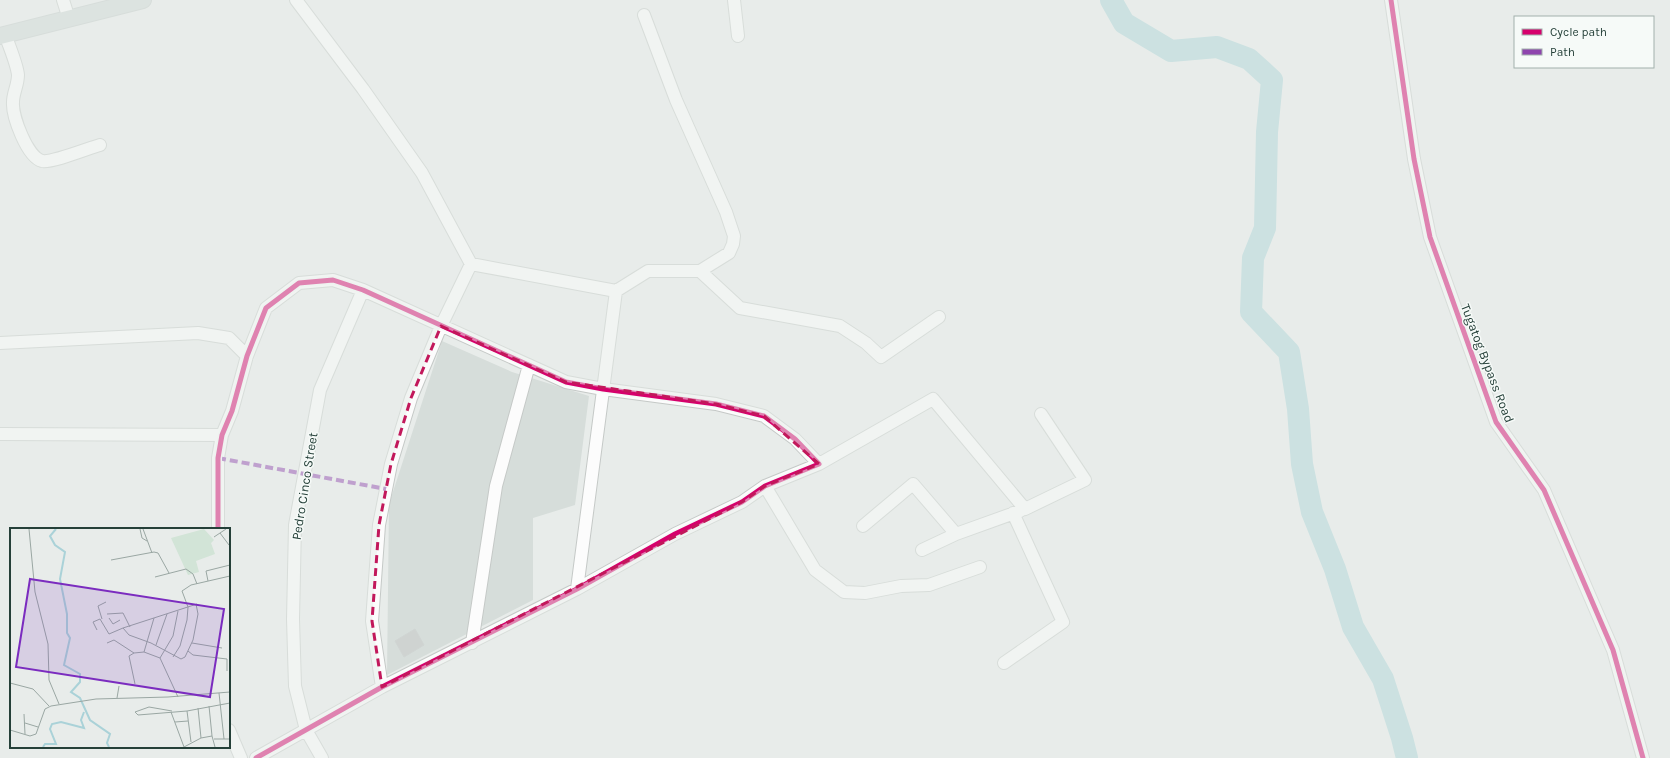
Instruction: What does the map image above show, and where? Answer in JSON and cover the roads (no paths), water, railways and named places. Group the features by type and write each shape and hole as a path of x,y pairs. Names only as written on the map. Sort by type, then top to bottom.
{"main road":[{"path":"2,35 30,27 69,19 112,4 143,0"}],"street":[{"path":"64,0 69,19"},
{"path":"296,0 363,89 422,173 471,264"},
{"path":"734,0 738,36"},
{"name":"Tugatog Bypass Road","path":"1391,0 1414,159 1430,237 1496,422 1544,490 1613,650 1643,758"},
{"path":"471,264 616,291 648,271 700,271 729,253 733,244 734,236 726,212 676,100 644,15"},
{"path":"2,35 18,74 18,84 13,102 16,121 26,144 35,158 42,161 52,160 100,145"},
{"path":"382,687 372,621 379,525 391,464 411,398 441,326 471,264"},
{"path":"700,271 740,308 840,326 866,343 881,357 940,317"},
{"path":"218,528 218,458 222,435 232,411 247,356 266,308 299,283 333,280 363,290 566,382 603,389 716,404 764,416 795,440 819,464"},
{"name":"Pedro Cinco Street","path":"322,758 306,730 295,686 293,618 295,525 320,390 363,290"},
{"path":"577,589 616,291"},
{"path":"0,343 198,333 229,338 247,356"},
{"path":"472,643 496,486 529,365"},
{"path":"256,758 382,687 577,589 675,534 742,502 765,486 819,464 933,399 1024,509"},
{"path":"922,550 956,534 1024,509 1085,480 1040,414"},
{"path":"0,434 222,435"},
{"path":"863,526 913,484 956,534"},
{"path":"765,486 816,570 844,592 865,593 901,586 929,585 980,567"},
{"path":"1004,663 1064,622 1013,513"},
{"path":"230,732 241,758"}],"waterway":[{"path":"1111,0 1124,23 1171,51 1217,47 1249,59 1272,80 1267,132 1265,228 1253,258 1251,312 1289,352 1298,409 1302,464 1312,512 1335,569 1353,627 1383,679 1407,758"}]}
